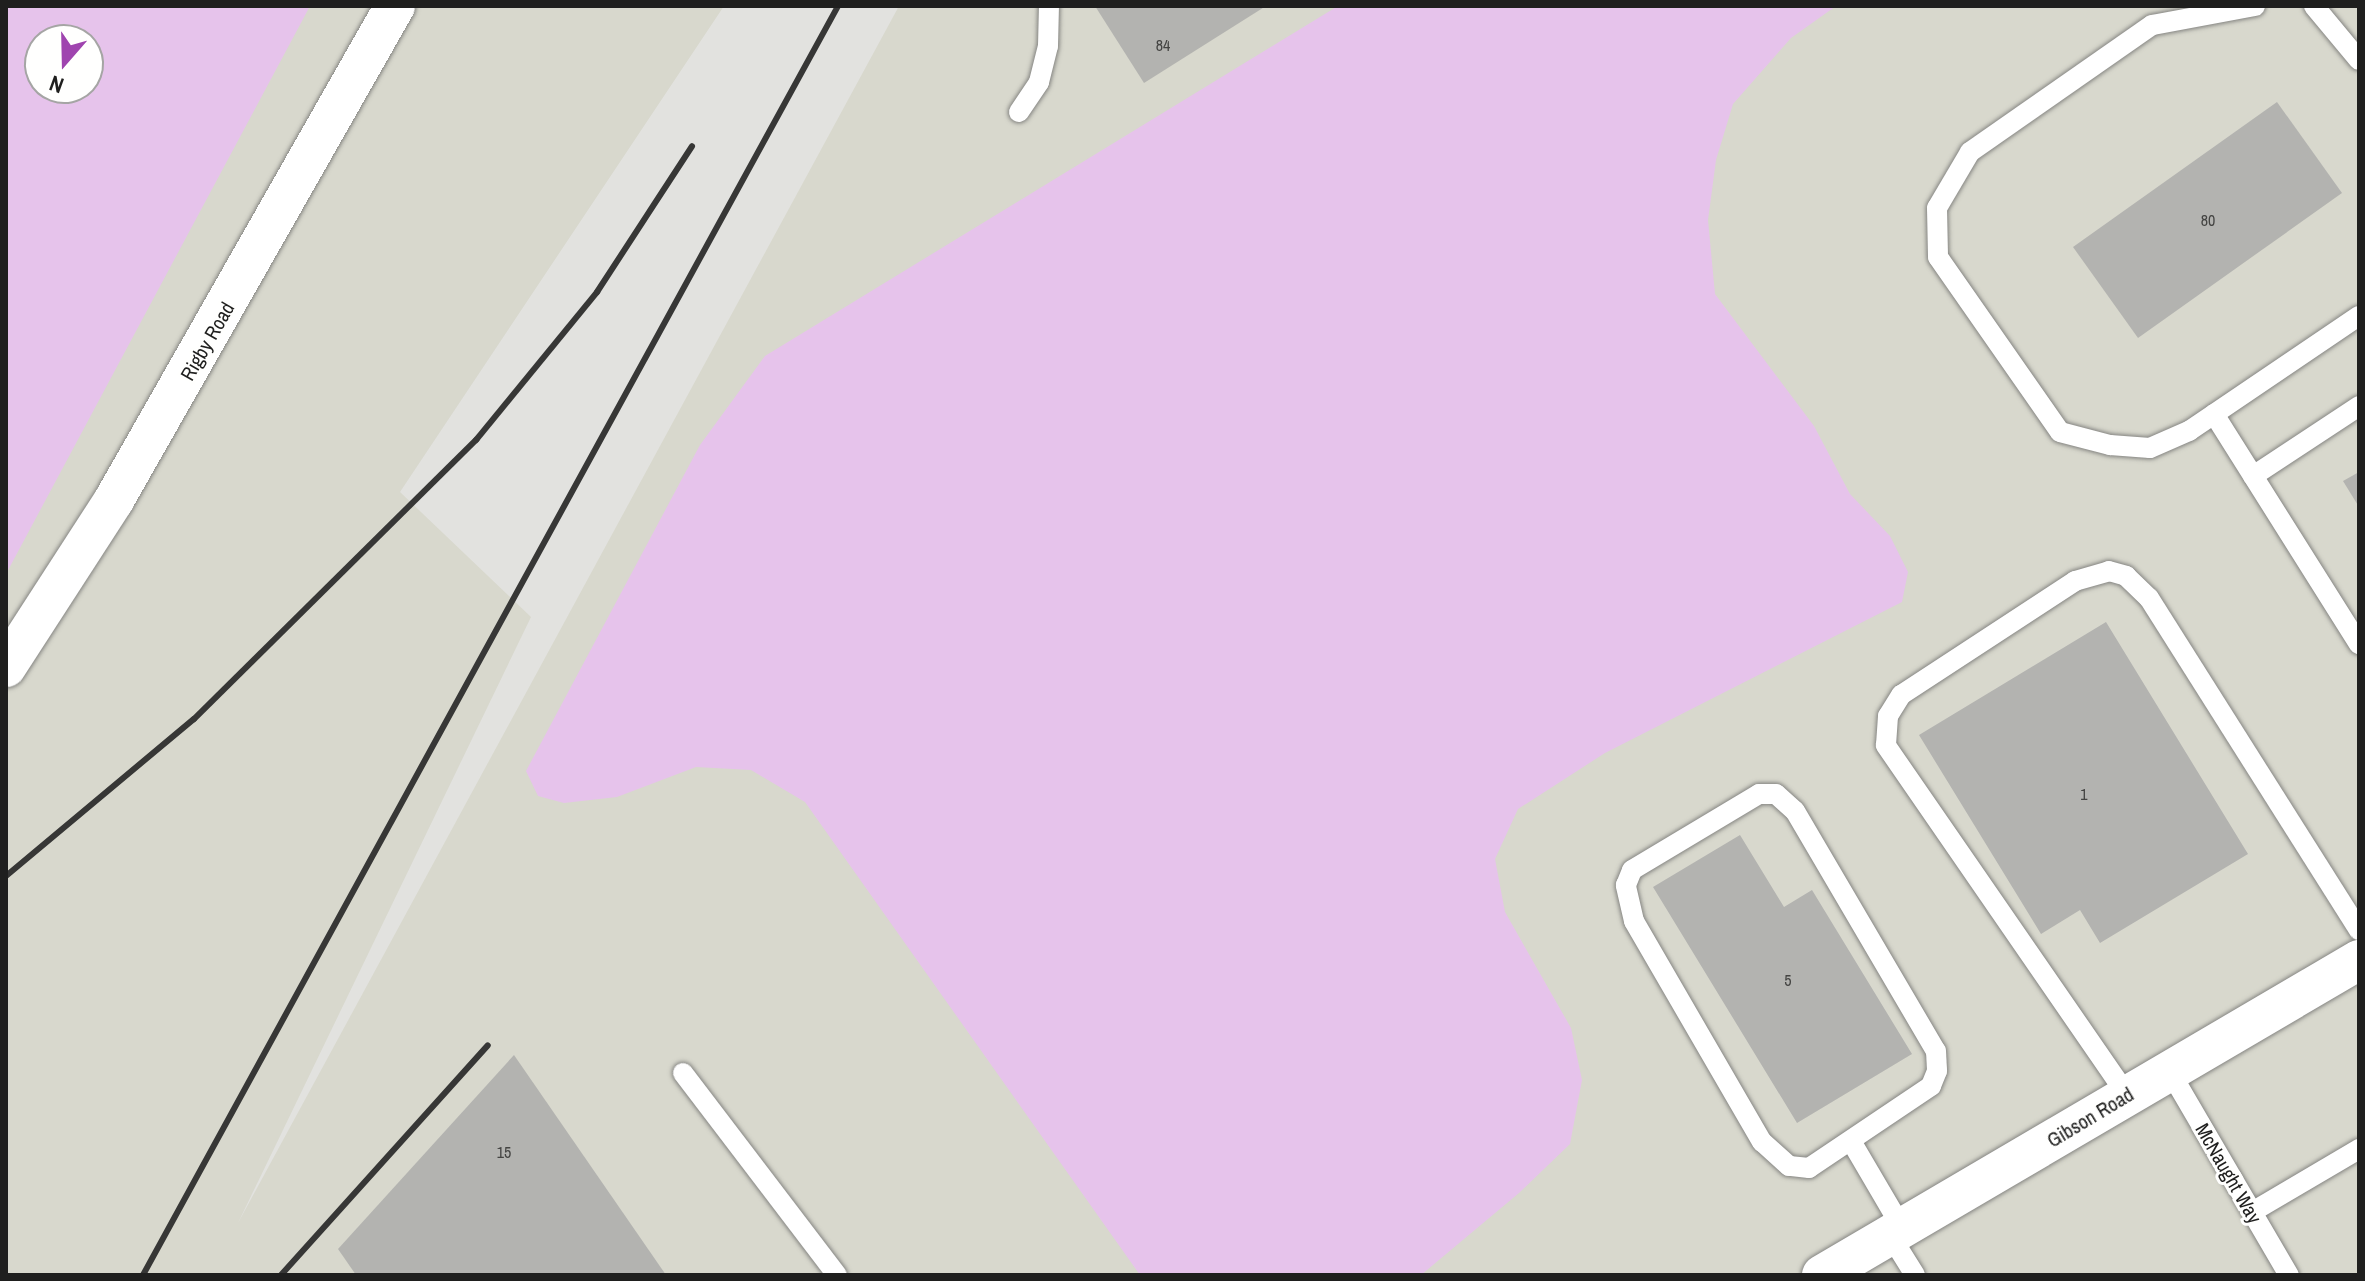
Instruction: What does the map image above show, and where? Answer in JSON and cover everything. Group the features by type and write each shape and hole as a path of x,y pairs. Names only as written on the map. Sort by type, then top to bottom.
{"street":[{"name":"Rigby Road","path":"6,667 138,460 395,6"},
{"name":"Gibson Road","path":"1822,1275 2359,960"}],"lane":[{"path":"1019,112 1039,82 1048,46 1049,6"},
{"path":"2255,6 2152,25 1970,152 1937,208 1938,257 2060,432 2110,445 2150,448 2214,414 2359,316"},
{"path":"2314,6 2359,60"},
{"path":"2253,476 2359,406"},
{"path":"2214,414 2359,644"},
{"path":"2127,1095 1886,745 1888,716 1901,695 2075,581 2109,571 2126,576 2149,598 2359,930"},
{"path":"1759,794 1776,794 1795,811 1936,1051 1937,1071 1931,1086 1851,1141 1809,1168 1789,1166 1762,1142 1634,921 1626,885 1632,870 1759,794"},
{"name":"McNaught Way","path":"2169,1070 2289,1275"},
{"path":"683,1073 837,1275"},
{"path":"1851,1141 1915,1275"},
{"path":"2252,1212 2359,1149"}],"shaded area":[{"path":"6,6 724,6 400,492 531,617 238,1223 899,6 2359,6 2359,1275 6,1275"},
{"path":"6,6 310,6 6,574"},
{"path":"1338,6 1836,6 1791,38 1733,104 1716,160 1708,220 1715,294 1814,426 1850,494 1890,536 1908,572 1902,602 1605,753 1518,809 1495,859 1505,912 1571,1028 1582,1080 1570,1144 1519,1193 1421,1275 1140,1275 805,802 751,770 696,767 617,797 564,803 538,796 526,771 700,445 765,356"}],"building":[{"path":"1095,6 1266,6 1144,83"},
{"path":"2277,102 2342,193 2138,338 2073,247"},
{"path":"2359,472 2359,507 2343,481"},
{"path":"2106,622 2248,854 2100,943 2080,910 2041,934 1919,735"},
{"path":"1740,835 1784,907 1812,890 1912,1054 1797,1123 1653,887"},
{"path":"514,1055 666,1275 356,1275 338,1249"}],"railway":[{"path":"143,1275 838,6"},
{"path":"6,876 194,719 476,440 597,292 692,146"},
{"path":"281,1275 488,1045"}]}
